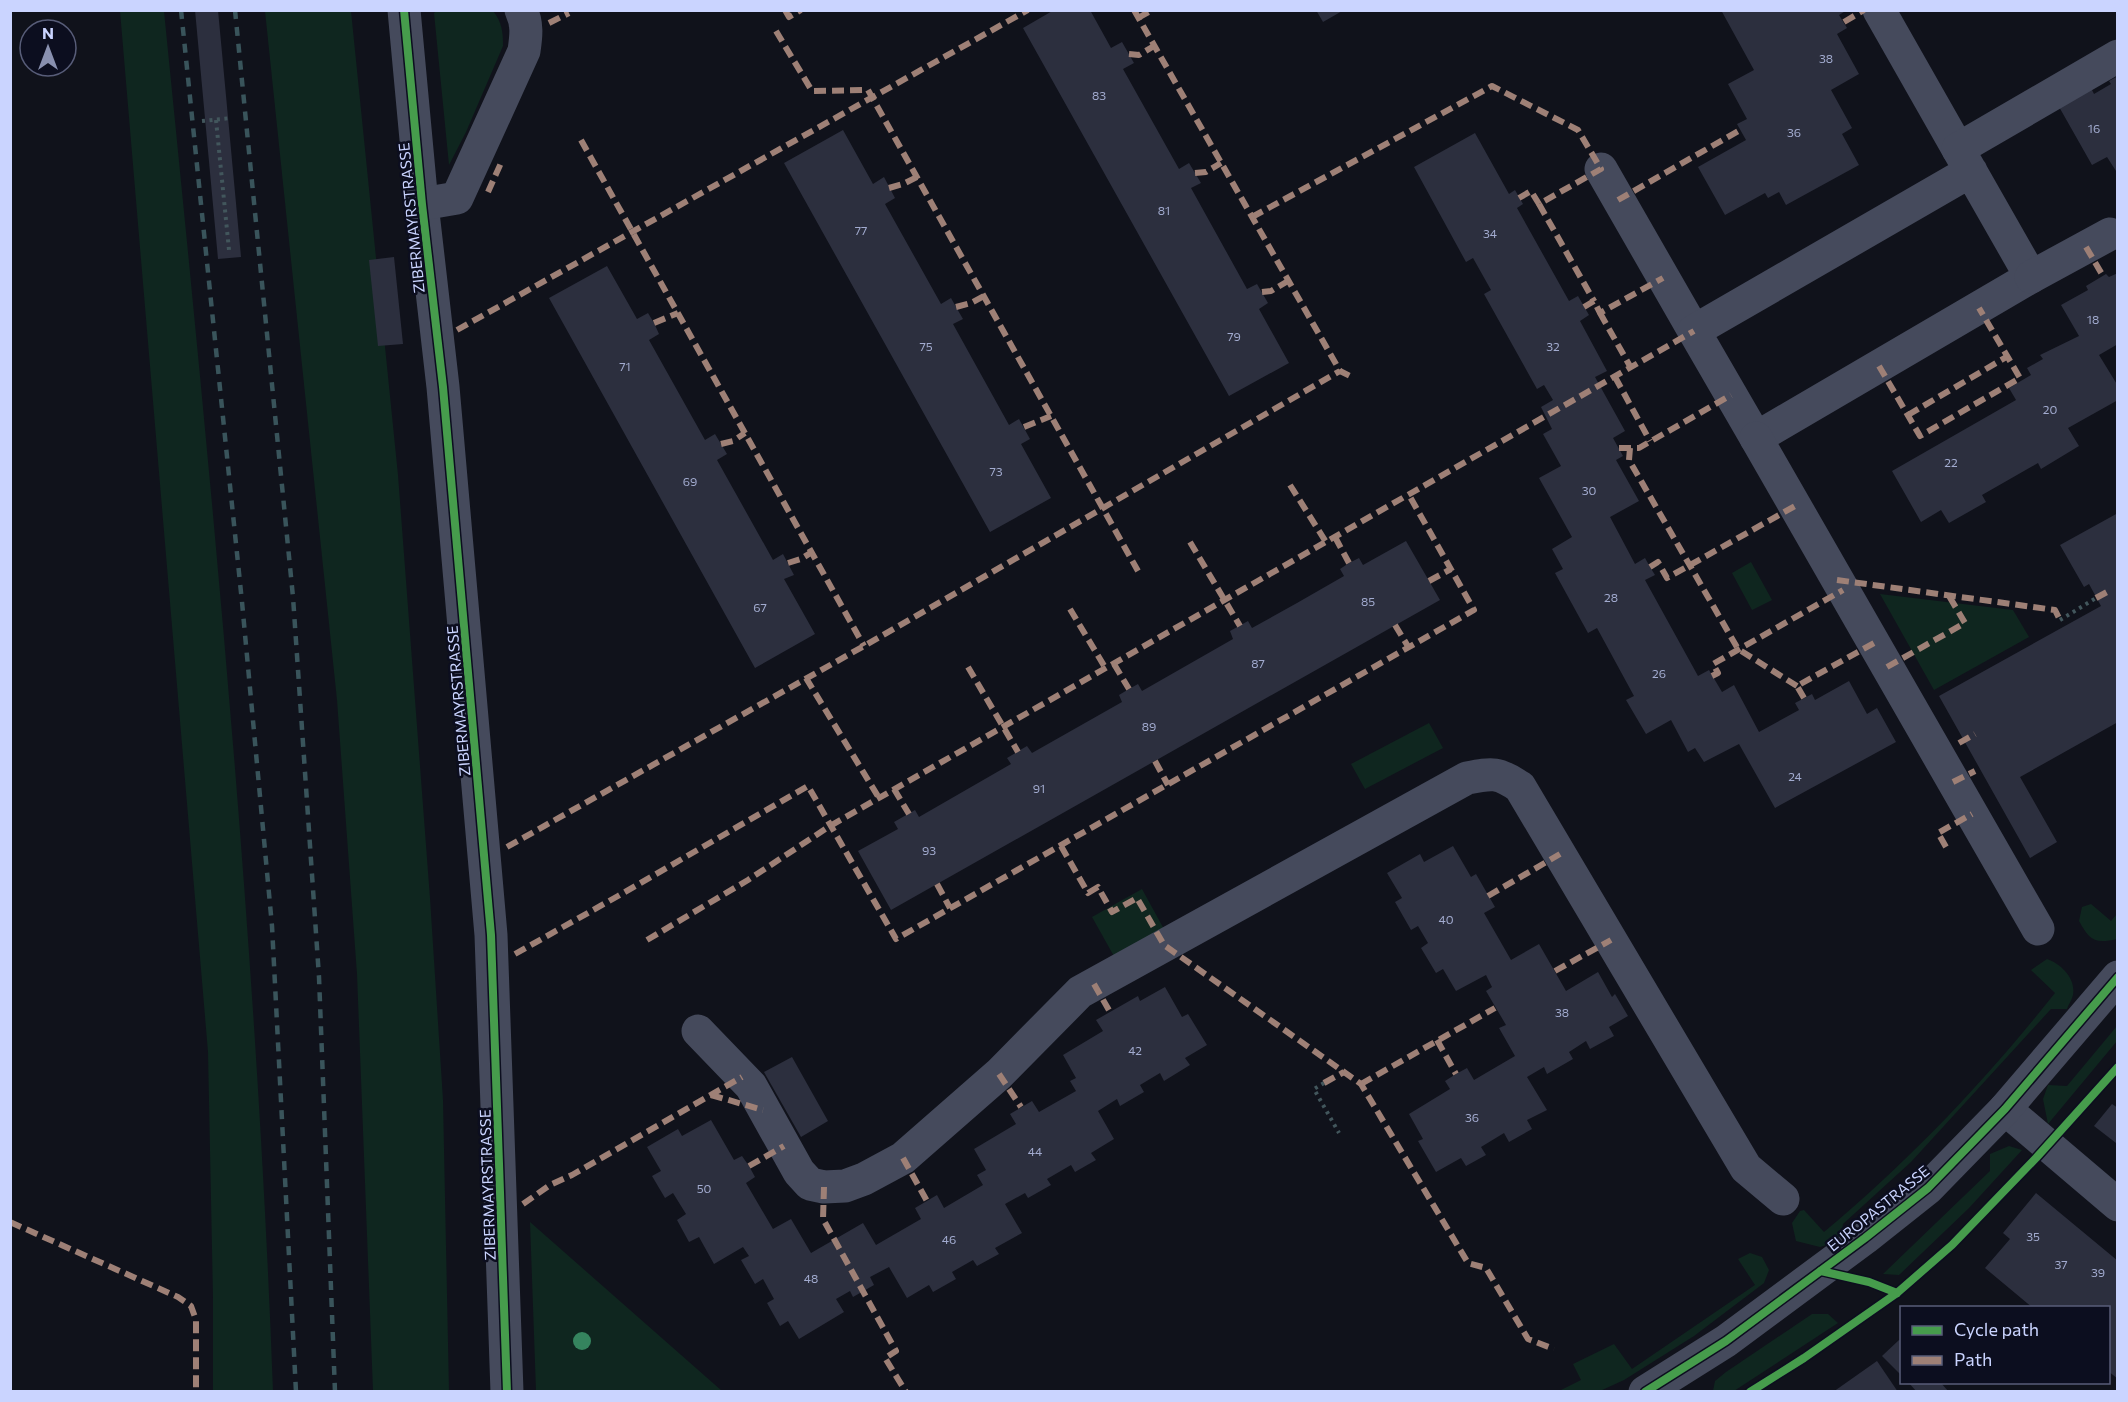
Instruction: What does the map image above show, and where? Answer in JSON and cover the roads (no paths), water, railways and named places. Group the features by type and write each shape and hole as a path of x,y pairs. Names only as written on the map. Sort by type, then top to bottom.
{"street":[{"name":"ZIBERMAYRSTRASSE","path":"404,10 422,204 443,387 491,935 507,1392"},
{"path":"422,204 457,198 524,51 527,34 525,18 521,10"},
{"path":"1879,10 2031,278"},
{"path":"1694,332 1965,160 2118,56"},
{"path":"1601,169 2038,929"},
{"path":"1756,438 2110,234"},
{"path":"698,1031 751,1086 799,1172 810,1184 824,1187 845,1186 864,1179 903,1158 999,1074 1080,992 1467,778 1489,774 1504,776 1520,787 1746,1168 1783,1199"},
{"name":"EUROPASTRASSE","path":"1645,1392 1726,1341 1865,1238 1928,1188 2005,1109 2118,977"},
{"path":"2005,1109 2118,1205"}],"railway":[{"path":"181,10 242,602 272,926 296,1392"},
{"path":"235,10 293,597 319,977 335,1392"}]}
